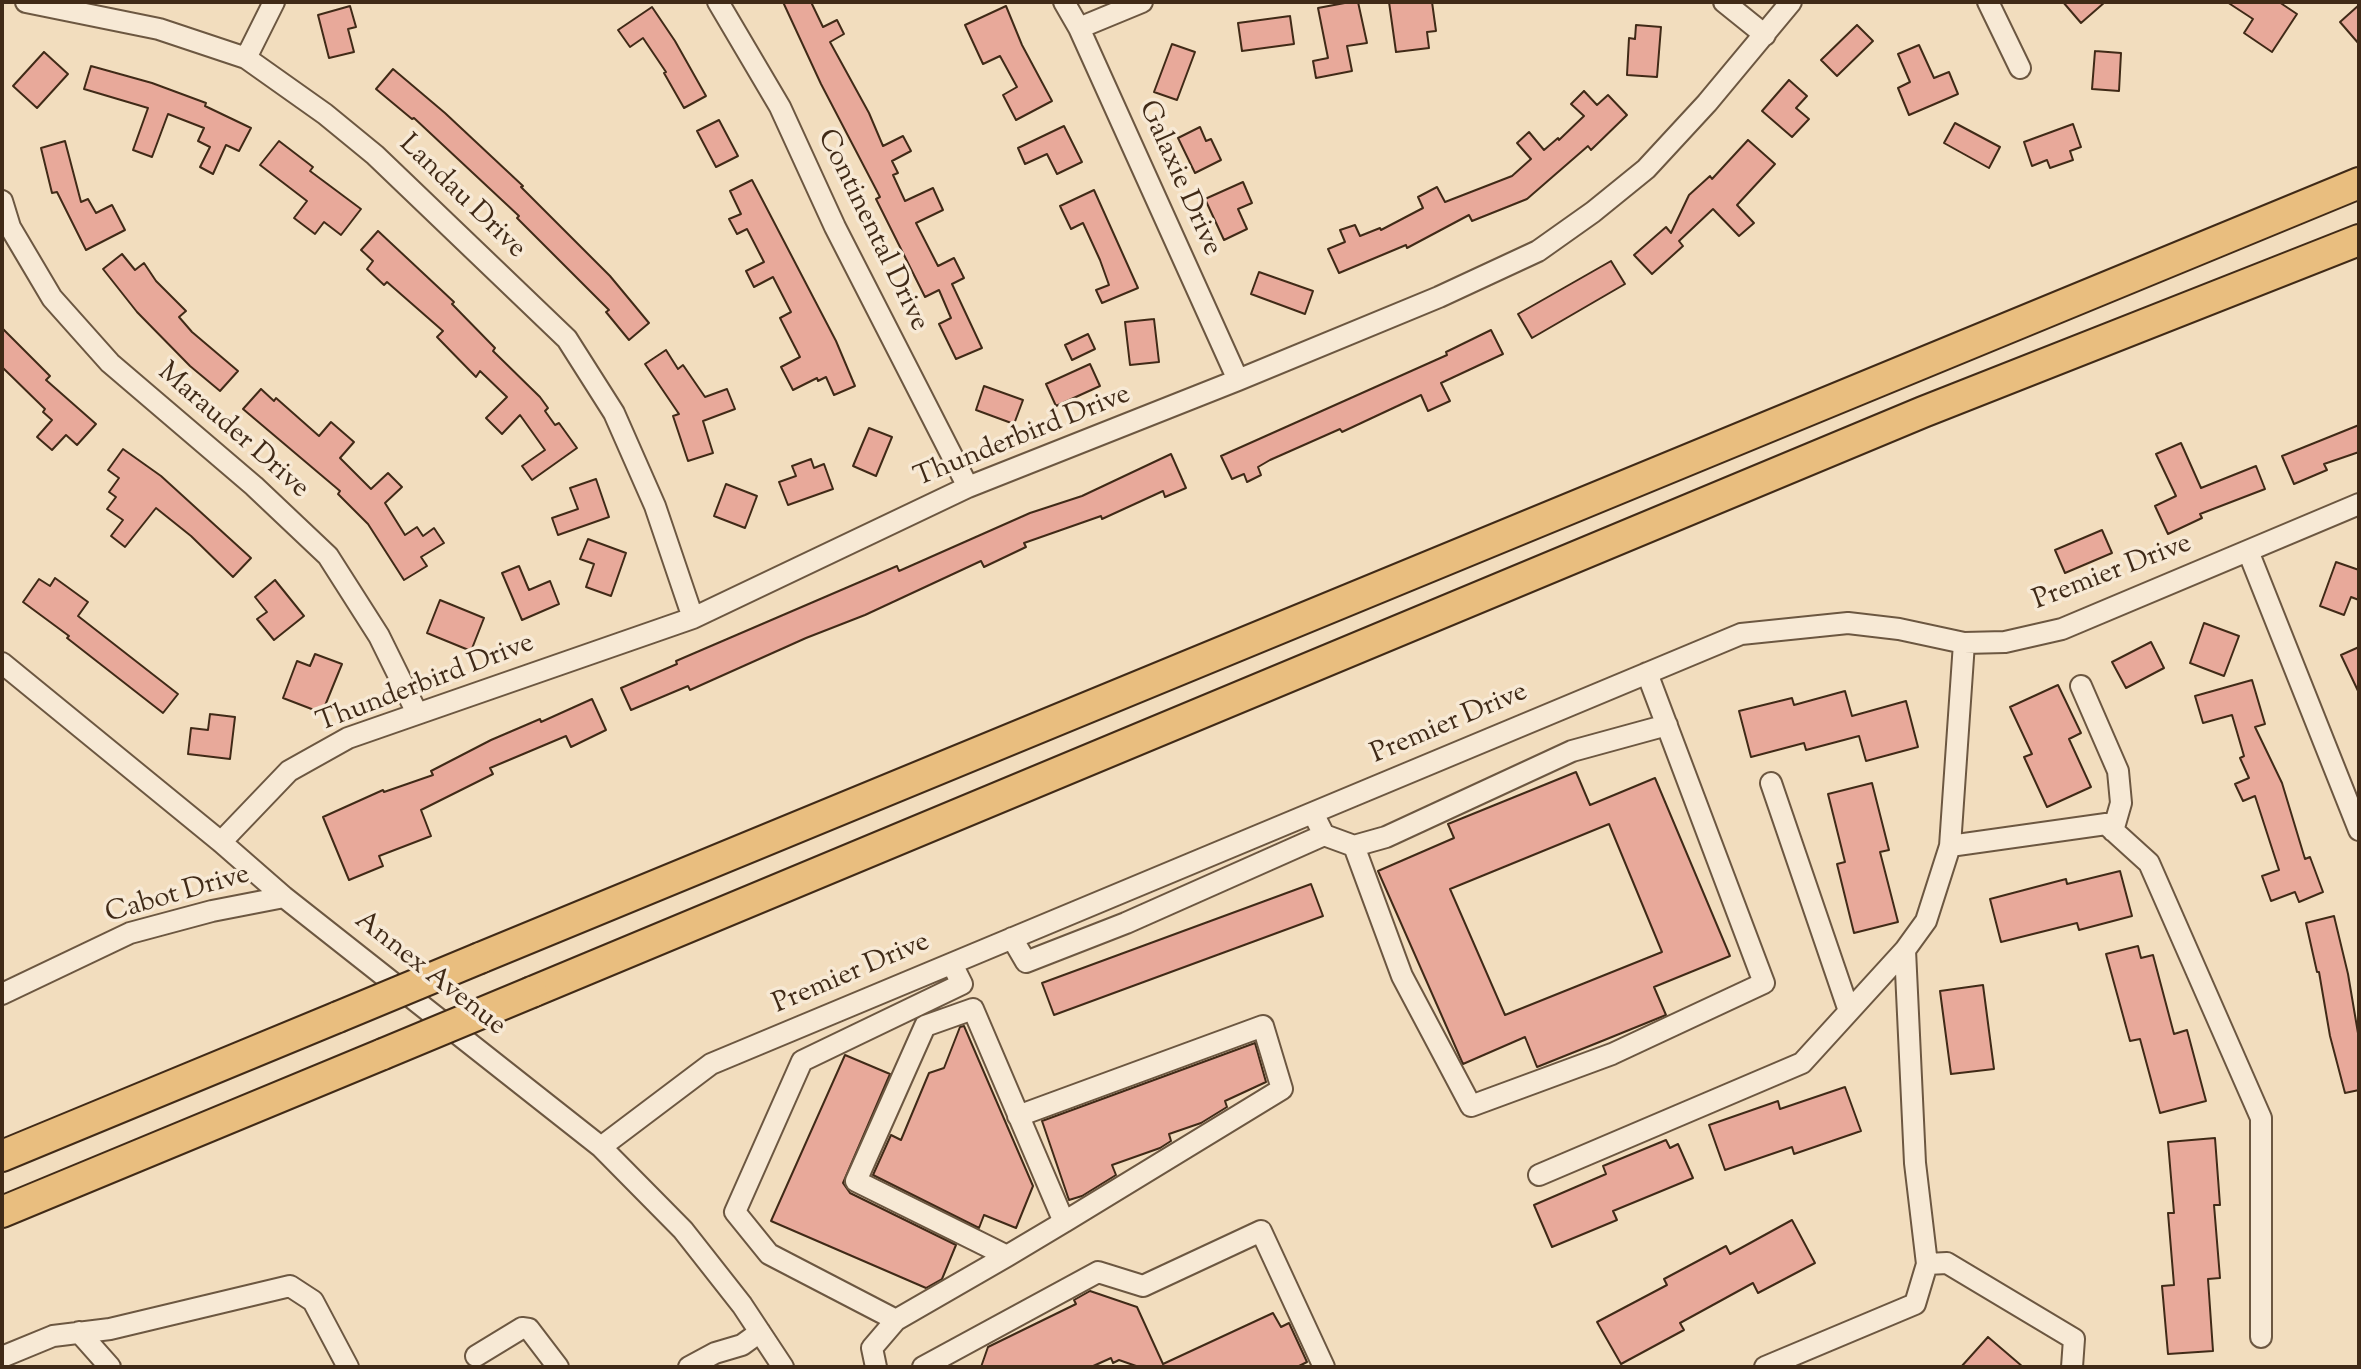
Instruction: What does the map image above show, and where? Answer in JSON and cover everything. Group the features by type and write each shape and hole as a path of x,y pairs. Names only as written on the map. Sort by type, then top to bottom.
{"highway":[{"path":"2,1156 2359,183"},
{"path":"2,1212 1923,412 2359,240"}],"street":[{"name":"Landau Drive","path":"26,2 159,29 246,58 325,114 375,155 567,339 614,413 655,506 693,618"},
{"path":"246,58 274,2"},
{"name":"Continental Drive","path":"718,2 780,107 835,227 968,487"},
{"name":"Galaxie Drive","path":"1064,2 1079,28 1238,380"},
{"path":"1079,28 1142,2"},
{"path":"1724,2 1765,35"},
{"name":"Thunderbird Drive","path":"221,842 289,771 348,738 693,618 968,487 1439,297 1538,251 1646,169 1791,2"},
{"path":"1988,2 2020,68"},
{"name":"Marauder Drive","path":"2,201 10,227 52,298 110,363 254,486 328,556 379,636 417,713"},
{"name":"Premier Drive","path":"601,1147 711,1064 1741,634 1848,623 1899,629 1964,643 2005,642 2062,629 2359,504"},
{"path":"2248,551 2359,827"},
{"path":"1539,1175 1802,1063 1905,950 1926,921 1950,846 1964,643"},
{"name":"Annex Avenue","path":"2,663 284,897 601,1147 683,1230 742,1305 783,1367"},
{"path":"1354,846 1402,976 1471,1106 1612,1054 1764,983 1647,673"},
{"path":"2081,686 2118,771 2121,803 2113,831"},
{"path":"1313,813 1324,835 1354,846 1386,837 1572,751 1667,725"},
{"path":"1771,783 1849,1011"},
{"path":"1950,846 2106,824 2149,863 2261,1118 2261,1337"},
{"path":"1012,938 1026,962 1126,923 1324,835"},
{"name":"Cabot Drive","path":"2,994 130,933 212,911 284,897"},
{"path":"1765,1367 1915,1304 1927,1264 1915,1163 1905,950"},
{"path":"952,964 1064,1222"},
{"path":"896,1320 769,1254 735,1212 802,1061 962,984"},
{"path":"973,1009 925,1026 856,1181 1007,1256"},
{"path":"876,1367 872,1348 896,1320 1282,1089 1263,1026 1018,1116"},
{"path":"923,1367 1098,1272 1143,1286 1261,1231 1324,1367"},
{"path":"1927,1264 1947,1263 2074,1339 2072,1367"},
{"path":"2,1357 53,1336 110,1329 290,1286 313,1301 348,1367"},
{"path":"476,1356 522,1328 529,1329 558,1367"},
{"path":"79,1332 110,1367"},
{"path":"689,1367 715,1353 742,1345 760,1332"}],"building":[{"path":"783,2 811,2 823,27 837,20 844,34 830,42 869,113 883,146 903,136 911,151 892,161 898,173 893,175 905,201 933,188 943,210 916,223 938,266 954,258 964,278 952,284 982,348 956,359 939,324 951,318 939,290 925,297 876,199 880,197 821,84"},
{"path":"1358,2 1367,43 1347,46 1352,71 1316,78 1313,61 1328,58 1318,8"},
{"path":"1389,2 1432,2 1436,31 1427,32 1429,48 1396,52"},
{"path":"2063,2 2105,2 2081,23"},
{"path":"2227,2 2279,2 2297,14 2272,52 2244,33 2253,19"},
{"path":"2359,5 2359,44 2340,22"},
{"path":"350,6 356,27 348,29 354,52 329,58 318,15"},
{"path":"1006,6 1022,45 1052,101 1016,120 1003,95 1017,87 1000,56 983,64 965,25"},
{"path":"652,7 706,96 684,108 666,72 643,38 630,47 618,30"},
{"path":"1290,16 1294,44 1242,51 1238,23"},
{"path":"1636,25 1661,27 1657,77 1627,75 1629,38 1635,39"},
{"path":"1857,25 1873,41 1837,76 1821,60"},
{"path":"1172,44 1195,52 1177,100 1154,92"},
{"path":"1919,45 1934,78 1949,72 1958,94 1909,115 1898,88 1910,82 1898,54"},
{"path":"2095,51 2121,53 2119,91 2092,89"},
{"path":"44,52 68,74 37,108 13,86"},
{"path":"91,66 152,83 206,103 205,106 251,128 239,151 226,145 213,174 200,167 210,147 198,141 204,128 168,114 152,157 133,150 148,108 84,89"},
{"path":"393,69 523,186 610,276 649,323 629,340 606,312 609,310 517,218 519,216 414,118 376,89"},
{"path":"1789,80 1807,96 1796,108 1809,119 1792,137 1762,111"},
{"path":"1584,91 1597,105 1608,95 1627,115 1591,150 1588,146 1527,199 1472,221 1469,215 1407,248 1406,245 1339,273 1328,249 1345,242 1340,230 1355,225 1360,236 1381,230 1423,208 1418,197 1437,187 1445,202 1512,176 1531,159 1517,143 1529,132 1544,150 1559,140 1584,116 1571,104"},
{"path":"719,120 738,156 716,167 697,131"},
{"path":"1955,123 2000,147 1989,168 1944,143"},
{"path":"2073,124 2081,147 2070,151 2073,160 2050,168 2047,160 2032,166 2024,142"},
{"path":"1064,126 1082,162 1057,174 1047,154 1025,164 1018,148"},
{"path":"1200,127 1206,141 1211,139 1221,160 1195,173 1178,138"},
{"path":"1748,140 1775,164 1737,205 1754,223 1739,236 1713,209 1679,241 1683,246 1652,274 1634,255 1666,227 1671,233 1689,195 1710,176 1712,179"},
{"path":"65,141 81,202 88,199 96,213 112,205 125,230 86,250 57,192 52,193 41,148"},
{"path":"279,141 313,167 310,171 361,209 341,235 324,222 315,234 294,218 307,201 260,165"},
{"path":"752,180 836,341 855,386 834,395 826,377 793,390 781,367 800,357 780,318 791,312 773,277 754,287 746,271 764,262 747,229 737,234 729,219 741,214 730,191"},
{"path":"1243,182 1252,203 1238,209 1247,229 1224,240 1205,199"},
{"path":"1094,190 1138,288 1102,303 1096,290 1109,285 1100,260 1083,223 1071,229 1060,206"},
{"path":"378,231 454,302 452,304 495,348 493,351 540,397 555,425 559,423 577,448 532,480 522,466 545,450 520,415 502,434 486,418 507,397 480,371 476,377 437,337 443,331 387,282 384,285 367,269 373,261 361,250"},
{"path":"122,254 135,270 144,263 156,281 186,311 179,317 192,332 238,371 220,391 190,366 137,312 103,269"},
{"path":"1611,261 1625,284 1532,338 1518,314"},
{"path":"1259,272 1313,291 1305,314 1251,294"},
{"path":"1154,319 1159,362 1130,365 1125,322"},
{"path":"2,328 50,376 46,380 96,424 77,445 66,435 52,450 37,437 52,420 43,412 45,409 2,367"},
{"path":"1491,330 1503,354 1441,383 1450,401 1428,411 1421,395 1342,432 1340,429 1270,460 1258,467 1261,475 1247,482 1244,474 1232,479 1221,456 1447,355 1446,352"},
{"path":"1088,334 1095,349 1072,360 1065,345"},
{"path":"666,350 678,369 683,365 705,397 727,389 735,409 703,421 713,453 688,461 673,416 679,414 645,364"},
{"path":"1090,364 1100,386 1056,406 1046,384"},
{"path":"984,386 1023,400 1014,424 976,410"},
{"path":"261,389 274,401 276,398 319,436 331,422 354,442 340,458 371,489 388,473 402,487 385,503 405,535 417,527 423,536 434,528 444,543 421,557 427,566 404,580 368,524 338,494 340,491 243,409"},
{"path":"2359,425 2359,452 2324,464 2327,470 2294,484 2282,456"},
{"path":"869,428 892,437 876,476 853,466"},
{"path":"2181,443 2201,488 2256,466 2265,489 2200,514 2202,518 2168,534 2155,506 2176,496 2156,454"},
{"path":"123,449 161,476 251,558 233,577 191,536 156,508 125,547 111,536 123,520 107,509 116,497 109,492 119,478 108,470"},
{"path":"1171,454 1186,488 1165,497 1163,491 1102,519 1101,516 1024,543 1026,547 984,567 981,561 690,690 688,686 631,710 621,688 677,664 676,661 897,566 899,571 1030,513 1082,496"},
{"path":"811,459 814,468 824,464 833,489 788,505 779,482 796,476 792,466"},
{"path":"596,479 609,517 558,535 552,518 578,509 570,488"},
{"path":"726,484 757,496 745,528 714,516"},
{"path":"2102,530 2112,553 2065,573 2055,550"},
{"path":"588,539 626,553 611,596 586,587 594,564 580,559"},
{"path":"2336,562 2359,570 2359,600 2351,597 2344,615 2320,606"},
{"path":"519,566 529,590 550,581 559,604 522,620 502,573"},
{"path":"55,578 88,602 78,616 178,694 163,713 23,602 39,579 50,586"},
{"path":"275,580 304,616 274,640 257,619 267,612 255,597"},
{"path":"440,600 484,618 471,651 427,633"},
{"path":"2204,623 2239,636 2224,676 2190,663"},
{"path":"2151,642 2164,668 2126,688 2112,662"},
{"path":"2359,647 2359,693 2341,655"},
{"path":"315,654 342,664 322,713 283,698 297,661 310,666"},
{"path":"2252,680 2265,724 2255,727 2282,783 2305,859 2310,857 2323,892 2299,902 2295,892 2271,901 2262,876 2279,870 2255,796 2243,801 2235,784 2249,778 2240,758 2244,756 2232,715 2203,723 2195,696"},
{"path":"2058,685 2081,733 2069,739 2091,787 2047,807 2024,757 2032,754 2010,707"},
{"path":"1845,691 1852,716 1906,701 1918,747 1866,761 1859,736 1806,750 1804,743 1751,757 1739,711 1792,698 1794,705"},
{"path":"592,699 606,730 571,747 566,736 490,768 493,774 421,810 431,836 379,856 383,866 349,880 323,817 383,790 433,775 431,771 491,740"},
{"path":"210,714 235,717 230,759 188,754 191,728 208,730"},
{"path":"1576,772 1590,805 1655,778 1730,956 1654,987 1666,1015 1602,1041 1537,1067 1525,1037 1463,1064 1378,871 1454,838 1448,824","holes":["1609,824 1662,952 1505,1015 1450,889"]},
{"path":"1872,783 1889,850 1880,852 1898,922 1854,933 1837,864 1845,862 1828,794"},
{"path":"2120,871 2132,916 2079,930 2077,923 2001,942 1990,899 2066,879 2067,884"},
{"path":"1311,884 1323,916 1054,1015 1042,983"},
{"path":"2334,916 2359,1039 2359,1090 2345,1093 2306,923"},
{"path":"2138,946 2141,958 2153,955 2174,1034 2187,1030 2206,1101 2160,1113 2140,1039 2130,1041 2106,954"},
{"path":"1983,985 1994,1069 1951,1074 1940,991"},
{"path":"964,1026 1033,1186 1016,1228 984,1215 979,1228 873,1175 891,1135 901,1140 929,1073 944,1068 960,1027"},
{"path":"1255,1043 1266,1082 1225,1101 1227,1107 1201,1123 1169,1134 1171,1141 1160,1148 1112,1165 1116,1175 1082,1196 1069,1200 1042,1121"},
{"path":"845,1055 890,1074 843,1183 850,1193 956,1245 942,1279 926,1288 771,1221"},
{"path":"1845,1087 1861,1131 1794,1154 1792,1147 1725,1170 1709,1125 1778,1101 1780,1109"},
{"path":"2215,1138 2220,1205 2214,1205 2220,1278 2208,1279 2213,1351 2168,1354 2162,1286 2174,1285 2168,1213 2174,1213 2168,1142"},
{"path":"1666,1140 1670,1148 1678,1144 1693,1178 1613,1211 1617,1220 1552,1247 1534,1205 1606,1174 1603,1166"},
{"path":"1792,1220 1815,1263 1758,1293 1753,1283 1680,1323 1684,1330 1621,1364 1597,1322 1667,1285 1664,1279 1726,1246 1730,1254"},
{"path":"1090,1291 1137,1307 1163,1364 1273,1313 1281,1327 1289,1323 1307,1362 1297,1367 1139,1367 1119,1360 1113,1363 1111,1358 1091,1367 981,1367 988,1347 1076,1304 1074,1300"},
{"path":"1988,1337 2023,1367 1961,1367"}]}
